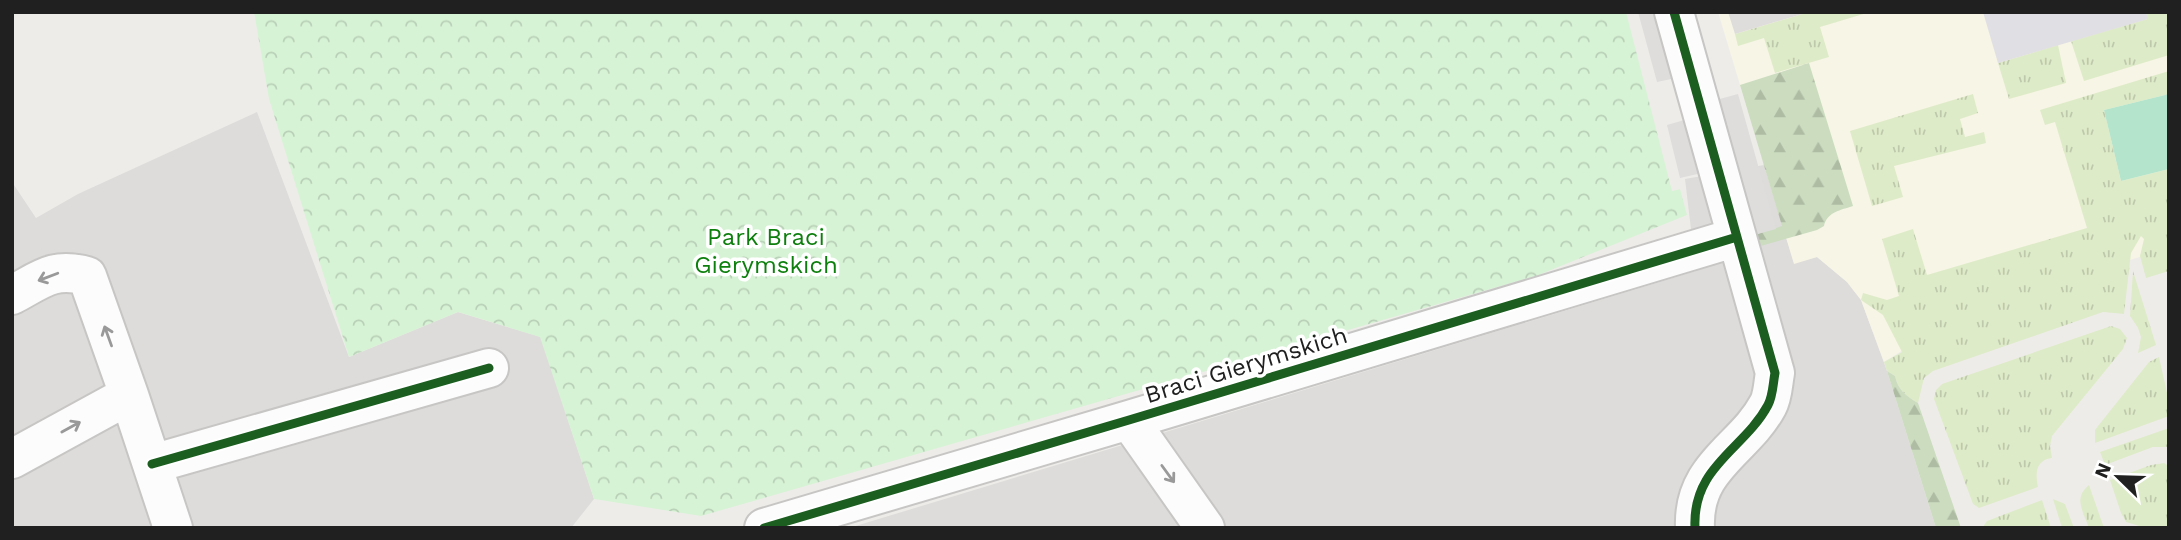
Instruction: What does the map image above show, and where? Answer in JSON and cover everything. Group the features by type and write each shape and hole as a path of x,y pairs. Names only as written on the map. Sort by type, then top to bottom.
{"street":[{"path":"1674,12 1775,373 1769,403 1753,427 1714,466 1700,493 1695,528"},
{"name":"Braci Gierymskich","path":"764,528 1737,237"},
{"path":"12,295 52,274 71,272 87,276 173,528"},
{"path":"152,464 489,368"},
{"path":"12,459 129,395"},
{"path":"1129,420 1205,528"}],"shaded area":[{"path":"1638,12 1657,12 1676,78 1657,82"},
{"path":"1718,12 2169,12 2169,248 1967,310 1884,362 1861,300 1847,282 1817,257 1794,264"},
{"path":"1728,12 1809,12 1735,34"},
{"path":"1983,12 2146,12 2148,19 1998,63"},
{"path":"1738,94 1776,229 1754,235 1716,100"},
{"path":"257,112 349,357 458,312 541,337 594,499 571,528 12,528 12,182 36,218 78,194"},
{"path":"1688,119 1702,173 1680,178 1667,125"},
{"path":"1764,165 1794,263 1817,257 1847,282 1861,300 1887,371 1936,528 849,528 1696,271 1685,179"}],"green space":[{"name":"Park Braci Gierymskich","path":"254,12 1626,12 1672,191 1680,189 1687,215 1536,276 701,516 594,499 540,337 458,312 349,357 269,99"},
{"path":"1809,12 1870,12 1820,27 1829,57 1775,73 1764,38 1738,46 1735,34"},
{"path":"2146,12 2169,12 2169,55 2084,81 2071,41 2147,19"},
{"path":"2058,45 2066,83 2009,99 1998,63"},
{"path":"1809,63 1853,206 1831,215 1824,226 1817,230 1757,247 1754,235 1782,226 1740,85"},
{"path":"2169,71 2169,94 2104,110 2121,181 2169,169 2169,271 2146,278 2140,256 2144,239 2141,236 2131,253 2124,314 2103,312 1933,371 1924,378 1918,403 1906,395 1900,389 1895,376 1887,371 1884,362 1902,352 1883,315 1861,300 1863,293 1887,300 1899,296 1882,239 1913,229 1927,275 2087,228 2055,122 2045,125 2040,110"},
{"path":"1973,94 1978,113 1960,119 1965,137 1984,132 1986,143 1894,166 1903,197 1872,206 1850,131"},
{"path":"2169,94 2169,169 2121,181 2104,110"},
{"path":"2133,271 2156,345 2138,353 2141,337 2130,316"},
{"path":"2111,326 2120,329 2127,338 2123,349 2052,436 2052,458 2043,461 2038,468 2038,487 1979,508 1973,504 1934,399 1936,390 1942,384"},
{"path":"2159,357 2169,402 2169,416 2095,443 2095,430 2149,362"},
{"path":"1887,371 1895,376 1903,392 1918,403 1961,528 1936,528"},
{"path":"2169,428 2169,447 2153,447 2105,465 2100,452"},
{"path":"2164,463 2169,466 2169,528 2146,528 2126,522 2110,480"},
{"path":"2089,485 2104,528 2089,528 2082,510 2081,495"},
{"path":"2053,499 2065,504 2074,528 2062,528"},
{"path":"2042,500 2051,528 1982,528 1987,521"}],"cycle path":[{"path":"1674,12 1775,373 1772,394 1758,421 1721,460 1702,489 1696,507 1695,528"},
{"path":"764,528 1737,237"},
{"path":"152,464 489,368"}]}
